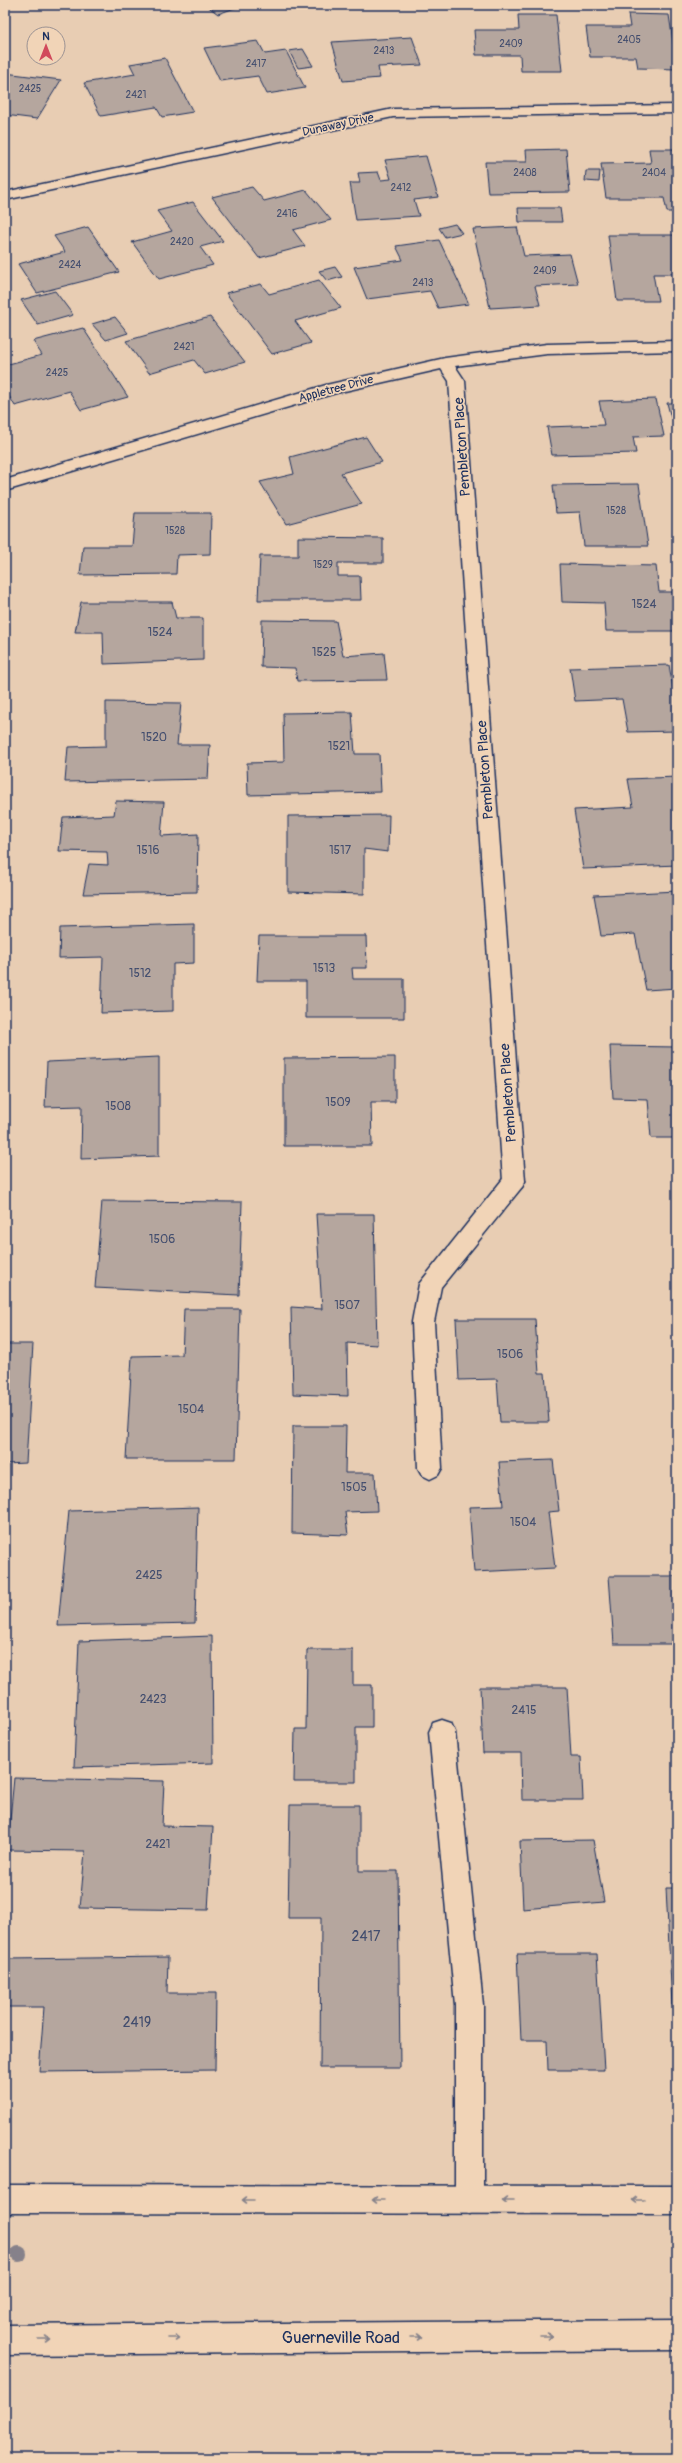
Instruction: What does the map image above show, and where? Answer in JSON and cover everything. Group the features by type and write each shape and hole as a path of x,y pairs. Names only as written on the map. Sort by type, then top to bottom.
{"street":[{"name":"Dunaway Drive","path":"5,196 393,113 677,109"},
{"name":"Appletree Drive","path":"5,486 332,389 445,363 547,349 677,346"},
{"name":"Pembleton Place","path":"430,1468 423,1322 430,1284 514,1181 457,381 445,363"},
{"path":"442,1732 469,2005 468,2200"},
{"path":"5,2199 677,2200"},
{"name":"Guerneville Road","path":"5,2340 677,2335"}],"building":[{"path":"206,5 243,5 218,14"},
{"path":"628,14 669,15 677,69 638,68 636,57 590,57 586,27 630,27"},
{"path":"518,15 556,15 562,71 521,71 520,55 476,55 474,30 519,30"},
{"path":"412,37 422,65 378,67 380,78 343,81 332,42"},
{"path":"258,41 265,54 286,51 305,88 267,94 258,76 220,81 204,48"},
{"path":"303,49 313,66 298,68 289,51"},
{"path":"165,58 193,112 162,117 156,107 101,116 84,83 135,74 130,64"},
{"path":"5,73 61,80 37,119 5,115"},
{"path":"566,149 570,192 488,193 485,162 527,162 526,150"},
{"path":"649,149 677,149 677,212 667,212 664,198 606,198 601,164 651,163"},
{"path":"426,156 438,197 414,200 419,216 356,220 350,183 360,183 358,173 378,172 381,180 391,179 385,160"},
{"path":"586,171 600,171 599,182 585,181"},
{"path":"252,187 264,201 306,190 331,220 293,230 305,246 259,258 212,197"},
{"path":"193,202 223,241 200,247 213,265 159,279 132,242 172,231 157,211"},
{"path":"518,208 560,208 562,222 519,222"},
{"path":"455,224 462,233 445,237 439,228"},
{"path":"88,227 119,272 37,293 18,264 65,252 54,236"},
{"path":"517,227 524,256 570,254 578,284 535,286 540,305 490,308 473,229"},
{"path":"608,235 677,235 677,274 653,274 658,301 617,301"},
{"path":"439,240 469,304 438,308 430,291 367,299 354,267 403,260 396,246"},
{"path":"335,267 342,277 327,281 319,271"},
{"path":"319,280 341,308 295,321 311,343 272,354 226,293 261,284 269,294"},
{"path":"55,291 73,315 38,325 21,300"},
{"path":"115,317 128,333 106,340 92,324"},
{"path":"210,317 245,362 205,374 194,360 149,373 126,341"},
{"path":"83,328 128,397 81,410 69,391 15,406 5,389 5,365 42,355 33,341"},
{"path":"656,399 664,436 633,437 636,453 552,455 547,427 604,425 599,401"},
{"path":"667,403 677,403 677,417 671,418"},
{"path":"366,437 382,462 341,473 362,504 286,524 260,482 294,474 290,457"},
{"path":"639,484 648,546 584,546 580,512 556,513 553,485"},
{"path":"135,513 211,513 210,554 177,555 176,574 80,575 83,546 132,546"},
{"path":"298,537 383,538 383,563 338,563 338,576 360,576 361,600 258,600 260,556 298,556"},
{"path":"560,564 656,566 659,592 677,592 677,631 606,631 604,603 562,602"},
{"path":"81,602 172,602 176,618 203,618 203,660 104,664 103,632 75,632"},
{"path":"262,620 336,621 343,656 384,653 387,680 297,681 295,668 261,667"},
{"path":"669,665 673,688 677,688 677,731 628,732 622,699 575,701 570,668"},
{"path":"106,702 181,703 177,745 210,745 208,779 65,782 68,747 106,746"},
{"path":"352,712 355,754 379,754 381,792 248,795 247,763 284,762 283,713"},
{"path":"677,777 677,865 583,869 574,810 633,807 628,779"},
{"path":"116,801 164,802 161,836 198,834 197,892 83,894 89,864 108,865 107,852 59,851 63,817 114,815"},
{"path":"389,815 388,852 364,849 364,894 288,892 288,816"},
{"path":"677,891 677,988 646,990 635,934 601,936 594,895"},
{"path":"194,924 194,963 173,964 173,1011 101,1013 103,957 59,958 60,928"},
{"path":"259,936 366,936 367,968 352,968 353,979 404,979 404,1018 306,1018 306,981 257,981"},
{"path":"610,1046 677,1047 677,1138 651,1138 648,1099 613,1098"},
{"path":"159,1057 159,1156 81,1159 82,1106 45,1107 47,1062"},
{"path":"395,1057 395,1102 371,1102 372,1146 284,1146 284,1058"},
{"path":"102,1201 242,1202 239,1295 95,1288"},
{"path":"316,1214 374,1214 377,1345 347,1343 348,1396 293,1394 291,1307 322,1309"},
{"path":"184,1309 240,1309 236,1459 126,1459 132,1356 182,1355"},
{"path":"456,1319 535,1319 539,1373 545,1373 549,1422 500,1422 497,1379 459,1380"},
{"path":"5,1344 33,1344 26,1463 5,1464"},
{"path":"293,1426 346,1426 345,1473 375,1473 377,1511 345,1512 348,1535 292,1533"},
{"path":"553,1460 559,1511 548,1512 555,1568 474,1572 469,1507 503,1506 499,1462"},
{"path":"198,1507 195,1623 58,1626 69,1511"},
{"path":"609,1576 677,1576 677,1644 614,1644"},
{"path":"212,1636 213,1763 74,1767 79,1641"},
{"path":"307,1650 353,1650 353,1685 372,1685 372,1727 356,1727 356,1782 294,1782 295,1729 306,1729"},
{"path":"480,1687 567,1687 571,1757 581,1757 583,1800 522,1800 521,1753 483,1753"},
{"path":"14,1778 164,1781 162,1826 213,1827 208,1910 80,1908 85,1851 7,1850"},
{"path":"290,1805 359,1805 359,1871 398,1871 400,2068 320,2068 321,1918 288,1918"},
{"path":"593,1840 604,1902 523,1909 520,1841"},
{"path":"666,1888 677,1888 677,2005 672,2005"},
{"path":"517,1954 597,1954 604,2070 548,2070 547,2040 521,2040"},
{"path":"168,1957 167,1993 216,1993 215,2070 39,2072 44,2007 5,2007 8,1959"}]}
